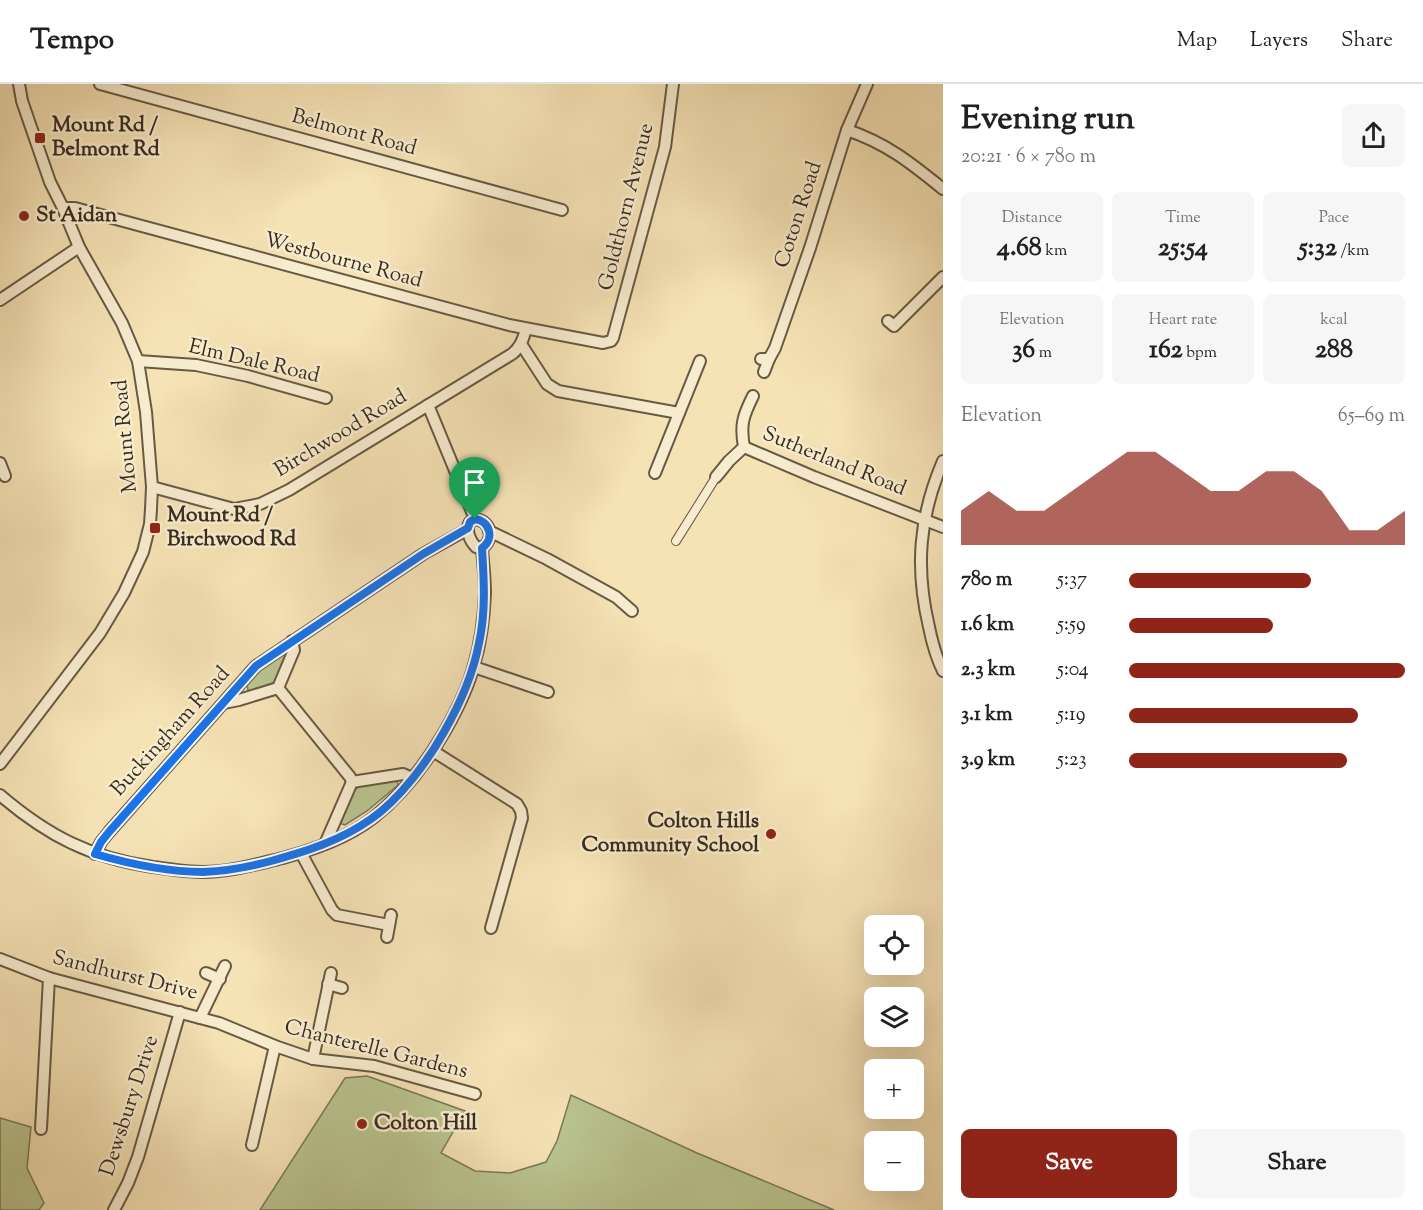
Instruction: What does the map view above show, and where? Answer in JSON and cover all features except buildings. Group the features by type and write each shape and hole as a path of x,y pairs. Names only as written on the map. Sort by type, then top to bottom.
{"street":[{"name":"Mount Road","path":"0,764 100,633 124,592 139,562 147,537 151,516 152,487 146,412 138,361 122,323 79,247 50,182 22,101 19,84"},
{"name":"Belmont Road","path":"100,84 562,210"},
{"name":"Goldthorn Avenue","path":"614,338 665,147 673,84"},
{"name":"Coton Road","path":"764,372 765,359 775,348 810,248 847,130 867,84"},
{"path":"847,130 879,142 943,189"},
{"name":"Westbourne Road","path":"63,208 75,208 526,329 603,343 614,338"},
{"path":"0,300 79,247"},
{"path":"893,326 943,277"},
{"path":"526,329 521,344 548,384 558,391 679,413"},
{"name":"Birchwood Road","path":"152,487 234,509 260,504 289,490 512,354 521,344"},
{"name":"Elm Dale Road","path":"138,361 196,365 248,376 326,398"},
{"path":"654,473 700,361"},
{"name":"Sutherland Road","path":"744,447 742,425 744,414 753,396"},
{"path":"428,405 475,519"},
{"name":"Sutherland Road","path":"716,477 729,460 744,447"},
{"name":"Sutherland Road","path":"744,447 943,527"},
{"path":"943,461 928,502 921,560 922,596 933,645 943,671"},
{"path":"0,463 5,476"},
{"path":"676,542 716,477"},
{"path":"475,519 486,523 490,537 486,546 476,548 472,543 468,528 470,522 475,519"},
{"name":"Buckingham Road","path":"95,854 109,832 256,666 423,554 468,528"},
{"path":"489,531 547,559 616,597 632,611"},
{"path":"0,795 32,821 68,842 95,854 127,863 170,869 203,872 251,866 301,853 346,836 373,818 412,778 433,751 459,705 474,667 480,641 485,593 482,548"},
{"path":"278,688 294,650 292,641"},
{"path":"474,667 548,692"},
{"path":"224,703 278,688"},
{"path":"278,688 352,782 325,844"},
{"path":"433,751 517,804 521,811 522,818 491,928"},
{"path":"352,782 403,774 412,778"},
{"path":"301,853 332,910 338,915 390,920 387,937"},
{"name":"Sandhurst Drive","path":"0,959 49,978 200,1018 225,966"},
{"name":"Sandhurst Drive","path":"206,973 220,979"},
{"path":"41,1130 49,978"},
{"path":"313,1059 330,979 342,988"},
{"name":"Dewsbury Drive","path":"114,1210 138,1157 180,1012"},
{"name":"Chanterelle Gardens","path":"200,1018 313,1059 374,1066 475,1094"},
{"path":"252,1144 275,1046"}],"green space":[{"path":"283,653 287,656 275,682 250,692 247,684 251,679 264,666"},
{"path":"397,780 398,785 367,811 345,825 339,823 352,792 361,785"},
{"path":"367,1076 465,1111 441,1153 475,1171 510,1173 546,1162 557,1141 571,1095 697,1153 834,1210 260,1210 345,1078"},
{"path":"0,1118 31,1127 27,1168 44,1203 39,1210 0,1210"}],"place":[{"name":"Mount Rd / Belmont Rd","path":"40,138"},
{"name":"St Aidan","path":"24,216"},
{"name":"Mount Rd / Birchwood Rd","path":"155,528"},
{"name":"Colton Hills Community School","path":"771,834"},
{"name":"Colton Hill","path":"362,1124"}],"route":[{"path":"475,519 486,523 490,537 486,546 482,548 485,593 480,641 474,667 459,705 433,751 399,793 373,818 346,836 301,853 227,870 203,872 170,869 127,863 95,854 109,832 256,666 423,554 468,528 470,522 475,519"}]}
